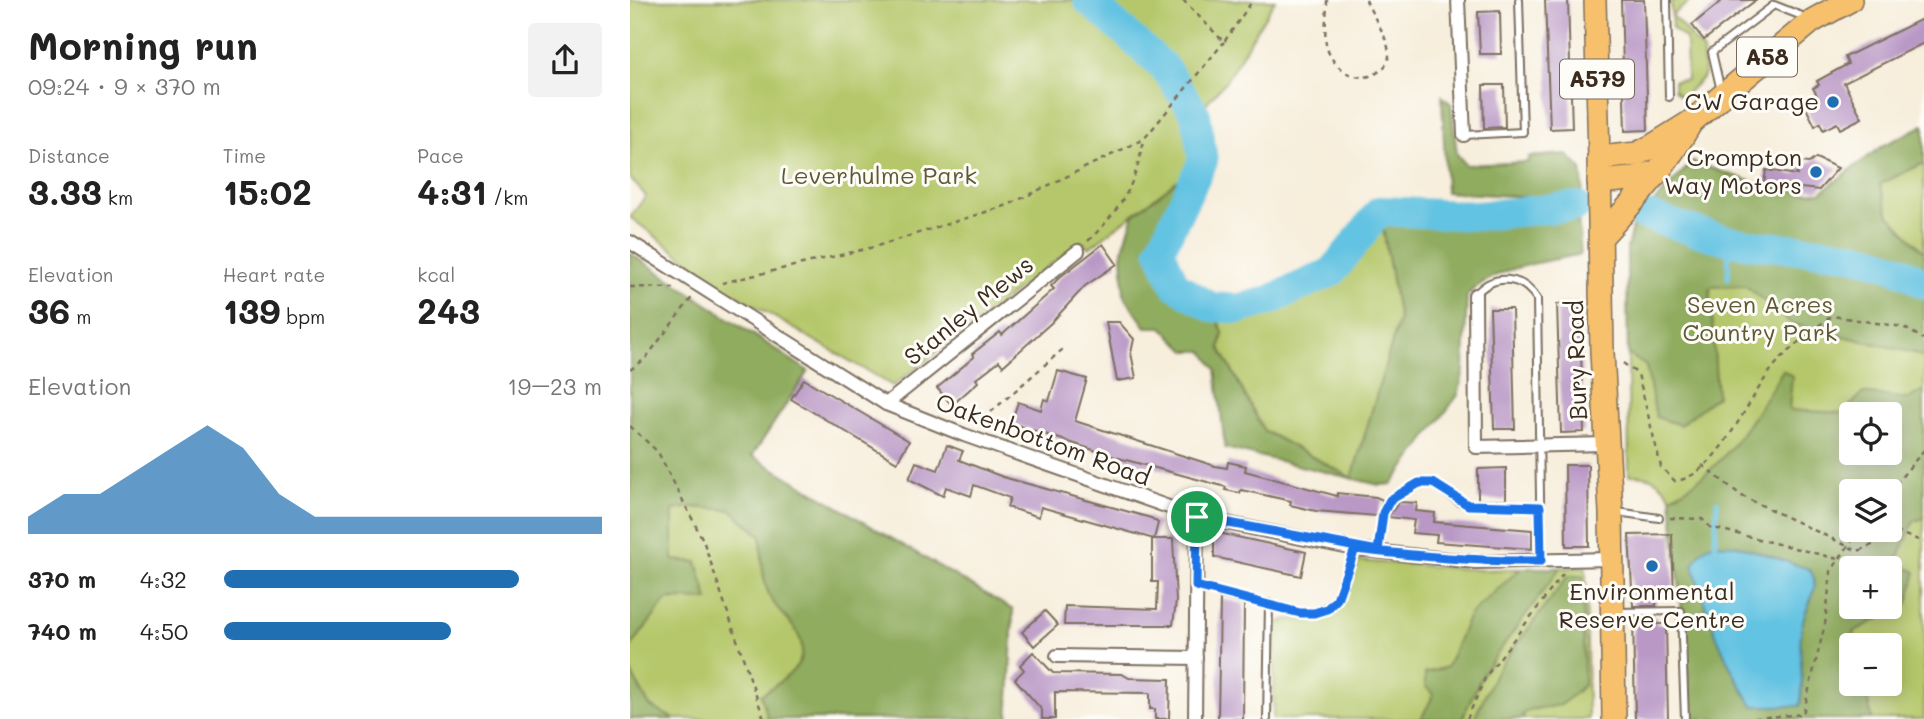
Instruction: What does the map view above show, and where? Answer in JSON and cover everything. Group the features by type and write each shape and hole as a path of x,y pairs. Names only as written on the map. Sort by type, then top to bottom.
{"highway":[{"name":"A58","path":"1599,158 1637,155 1690,122 1812,20 1850,0"},
{"name":"A58","path":"1601,237 1641,195 1656,172 1672,156 1690,122"},
{"name":"Bury Road","path":"1599,158 1602,352 1611,512 1614,719"},
{"path":"1600,182 1631,179 1656,172"}],"main road":[{"name":"Bury Road","path":"1595,0 1599,158"}],"street":[{"path":"1458,0 1464,135"},
{"name":"Oakenbottom Road","path":"630,242 886,404 964,435 1197,517 1355,549 1475,562 1611,559"},
{"name":"Stanley Mews","path":"886,404 1078,251"},
{"path":"1475,295 1476,447 1606,444"},
{"path":"1195,719 1197,517"},
{"path":"1057,656 1196,658"}],"lane":[{"path":"1464,135 1523,132 1519,0"},
{"path":"1667,0 1669,97"},
{"path":"1722,96 1712,52 1774,5 1812,20"},
{"path":"1475,295 1482,286 1506,279 1530,288 1537,299 1541,561"},
{"path":"1378,551 1383,513 1390,500 1419,483 1433,483 1468,505 1540,507"},
{"path":"1611,512 1660,518"},
{"path":"1196,586 1300,613 1327,609 1337,599 1355,549"},
{"path":"1267,719 1269,603"},
{"path":"1612,612 1681,611 1685,719"}],"path":[{"path":"1183,0 1224,42"},
{"path":"630,287 699,288 874,247 1008,205 1144,139 1224,42 1253,0"},
{"path":"1327,0 1326,46 1348,75 1369,79 1387,64 1389,54 1366,0"},
{"path":"1078,251 1118,211 1139,163 1144,139"},
{"path":"630,370 645,359 699,288"},
{"path":"1602,352 1637,373 1664,474 1675,481 1682,480 1726,443 1773,367 1800,339 1832,316 1903,327 1924,339"},
{"path":"964,435 1063,349"},
{"path":"630,426 658,452 704,540 764,719"},
{"path":"1900,479 1924,450"},
{"path":"1702,464 1742,496 1858,551 1899,533 1924,541"},
{"path":"1660,518 1702,519 1710,527 1839,559 1831,570 1825,624 1803,714 1745,719"},
{"path":"1841,556 1849,542"},
{"path":"1467,719 1486,676 1573,560"}],"green space":[{"name":"Leverhulme Park","path":"630,0 1275,0 1226,81 1196,115 1203,161 1089,248 1081,241 893,386 719,285 630,217 646,196 630,178"},
{"path":"1671,0 1692,0 1672,15 1703,51 1704,76 1682,98 1674,90 1674,81 1687,80 1686,39 1672,28"},
{"path":"1442,96 1451,104 1457,154 1466,165 1528,162 1528,157 1566,154 1581,168 1583,189 1580,200 1446,192"},
{"name":"Seven Acres Country Park","path":"1924,125 1924,719 1692,719 1671,497 1654,479 1629,475 1627,249 1632,226 1692,162 1762,185 1804,193 1821,192 1884,145"},
{"path":"1924,125 1924,163 1880,184 1889,215 1924,252 1924,358 1914,353 1792,324 1746,286 1710,287 1717,396 1680,425 1656,417 1646,366 1628,354 1627,249 1632,227 1692,162 1762,185 1804,193 1821,192 1884,145"},
{"path":"1203,161 1160,250 1174,285 1211,307 1223,332 1220,348 1264,431 1352,478 1399,319 1380,211 1479,216 1577,206 1581,254 1505,272 1478,285 1467,295 1464,370 1458,395 1392,484 1379,485 1225,448 1216,369 1203,351 1186,351 1162,327 1146,327 1124,296 1122,252 1134,214"},
{"path":"1380,211 1399,319 1352,479 1264,431 1220,348 1223,332 1211,307 1239,309 1268,301 1332,272"},
{"path":"630,253 808,371 752,456 1013,610 1008,719 630,719"},
{"path":"630,253 808,371 752,456 1013,610 1008,719 768,719 761,695 796,666 801,658 802,648 792,625 776,606 766,588 761,536 731,510 691,507 673,510 673,560 697,562 708,600 667,599 630,648"},
{"path":"1783,370 1792,376 1789,410 1839,413 1839,465 1902,465 1902,402 1854,402 1863,393 1908,399 1924,390 1924,518 1914,521 1899,556 1839,556 1839,619 1878,619 1853,633 1839,633 1839,696 1867,696 1872,719 1692,719 1671,497 1707,473 1748,425"},
{"path":"1359,561 1481,570 1586,567 1588,719 1273,719 1276,624 1289,619 1316,619 1334,610 1346,592"},
{"path":"1902,566 1916,572 1908,603 1902,606"},
{"path":"1521,568 1560,568 1483,673 1462,719 1421,719 1434,694 1425,686 1425,673 1447,667 1469,615"},
{"path":"1568,576 1583,576 1584,685 1561,705 1529,710 1522,715 1525,719 1474,719 1495,673"},
{"path":"630,671 650,706 674,719 630,719"}],"water":[{"path":"1711,544 1737,545 1809,569 1813,575 1813,595 1801,631 1800,706 1753,706 1733,673 1710,620 1693,565 1701,552"}],"building":[{"path":"1545,0 1568,0 1572,128 1550,129"},
{"path":"1621,0 1644,0 1648,130 1625,131"},
{"path":"1723,0 1756,0 1704,40 1692,25"},
{"path":"1500,11 1501,54 1480,54 1478,12"},
{"path":"1924,18 1924,43 1844,83 1862,118 1840,129 1837,123 1823,130 1820,123 1815,126 1805,106 1819,99 1813,88 1819,85 1817,81 1848,64 1845,57"},
{"path":"1483,85 1504,85 1505,127 1484,128"},
{"name":"Crompton Way Motors","path":"1816,158 1838,168 1819,190 1764,184 1766,170 1797,175 1799,162 1809,163"},
{"path":"1103,244 1117,264 1085,286 1052,322 1003,366 999,361 976,379 978,382 952,405 937,388 974,357 972,354 1000,332 1002,335 1054,289 1051,286 1060,277"},
{"path":"1579,303 1584,432 1561,433 1557,304"},
{"path":"1490,309 1512,309 1515,429 1494,429"},
{"path":"1106,322 1119,322 1134,339 1131,353 1136,378 1117,381"},
{"path":"1058,371 1087,379 1075,421 1215,466 1227,468 1228,462 1246,466 1245,471 1337,496 1337,493 1376,497 1383,500 1377,516 1316,511 1290,505 1291,501 1241,490 1240,493 1225,490 1226,487 1115,457 1011,423 1018,402 1041,410 1044,399 1049,401"},
{"path":"804,379 909,441 897,462 791,399"},
{"path":"947,445 963,451 959,460 1003,477 1151,518 1158,523 1154,539 1041,507 1039,517 1007,507 1010,498 974,485 971,496 946,487 943,496 909,479 916,462 938,470"},
{"path":"1565,465 1588,465 1589,546 1566,546"},
{"path":"1506,468 1506,500 1478,500 1478,469"},
{"path":"1399,502 1417,503 1416,511 1435,513 1434,522 1532,530 1532,549 1436,542 1437,535 1412,533 1414,520 1388,517"},
{"path":"1214,532 1306,552 1301,576 1214,557"},
{"name":"Environmental Reserve Centre","path":"1672,534 1674,598 1656,598 1656,606 1633,606 1629,535"},
{"path":"1152,539 1173,539 1176,601 1173,625 1064,625 1065,606 1157,609 1158,582 1152,582"},
{"path":"1220,598 1244,604 1243,719 1218,719"},
{"path":"1045,611 1058,625 1034,646 1022,632"},
{"path":"1633,617 1656,617 1656,624 1666,624 1668,719 1635,719"},
{"path":"1033,652 1053,673 1122,674 1129,678 1170,679 1169,719 1155,719 1155,709 1150,709 1150,693 1055,692 1055,719 1042,719 1042,710 1015,679 1024,670 1020,665"}],"waterway":[{"path":"1088,0 1164,67 1196,115 1203,161 1160,250 1175,285 1211,307 1239,309 1268,301 1332,272 1380,211 1478,216 1577,206"},
{"path":"1641,214 1731,241 1860,257 1904,272 1924,284"},
{"path":"1728,278 1729,240"},
{"path":"1715,544 1717,501"}],"place":[{"name":"CW Garage","path":"1833,102"},
{"name":"Crompton Way Motors","path":"1816,172"},
{"name":"Environmental Reserve Centre","path":"1652,566"}],"route":[{"path":"1197,517 1196,586 1300,613 1327,609 1337,599 1355,549 1475,562 1541,561 1540,507 1468,505 1459,502 1433,483 1419,483 1390,500 1383,513 1378,551 1355,549 1197,517"}]}
